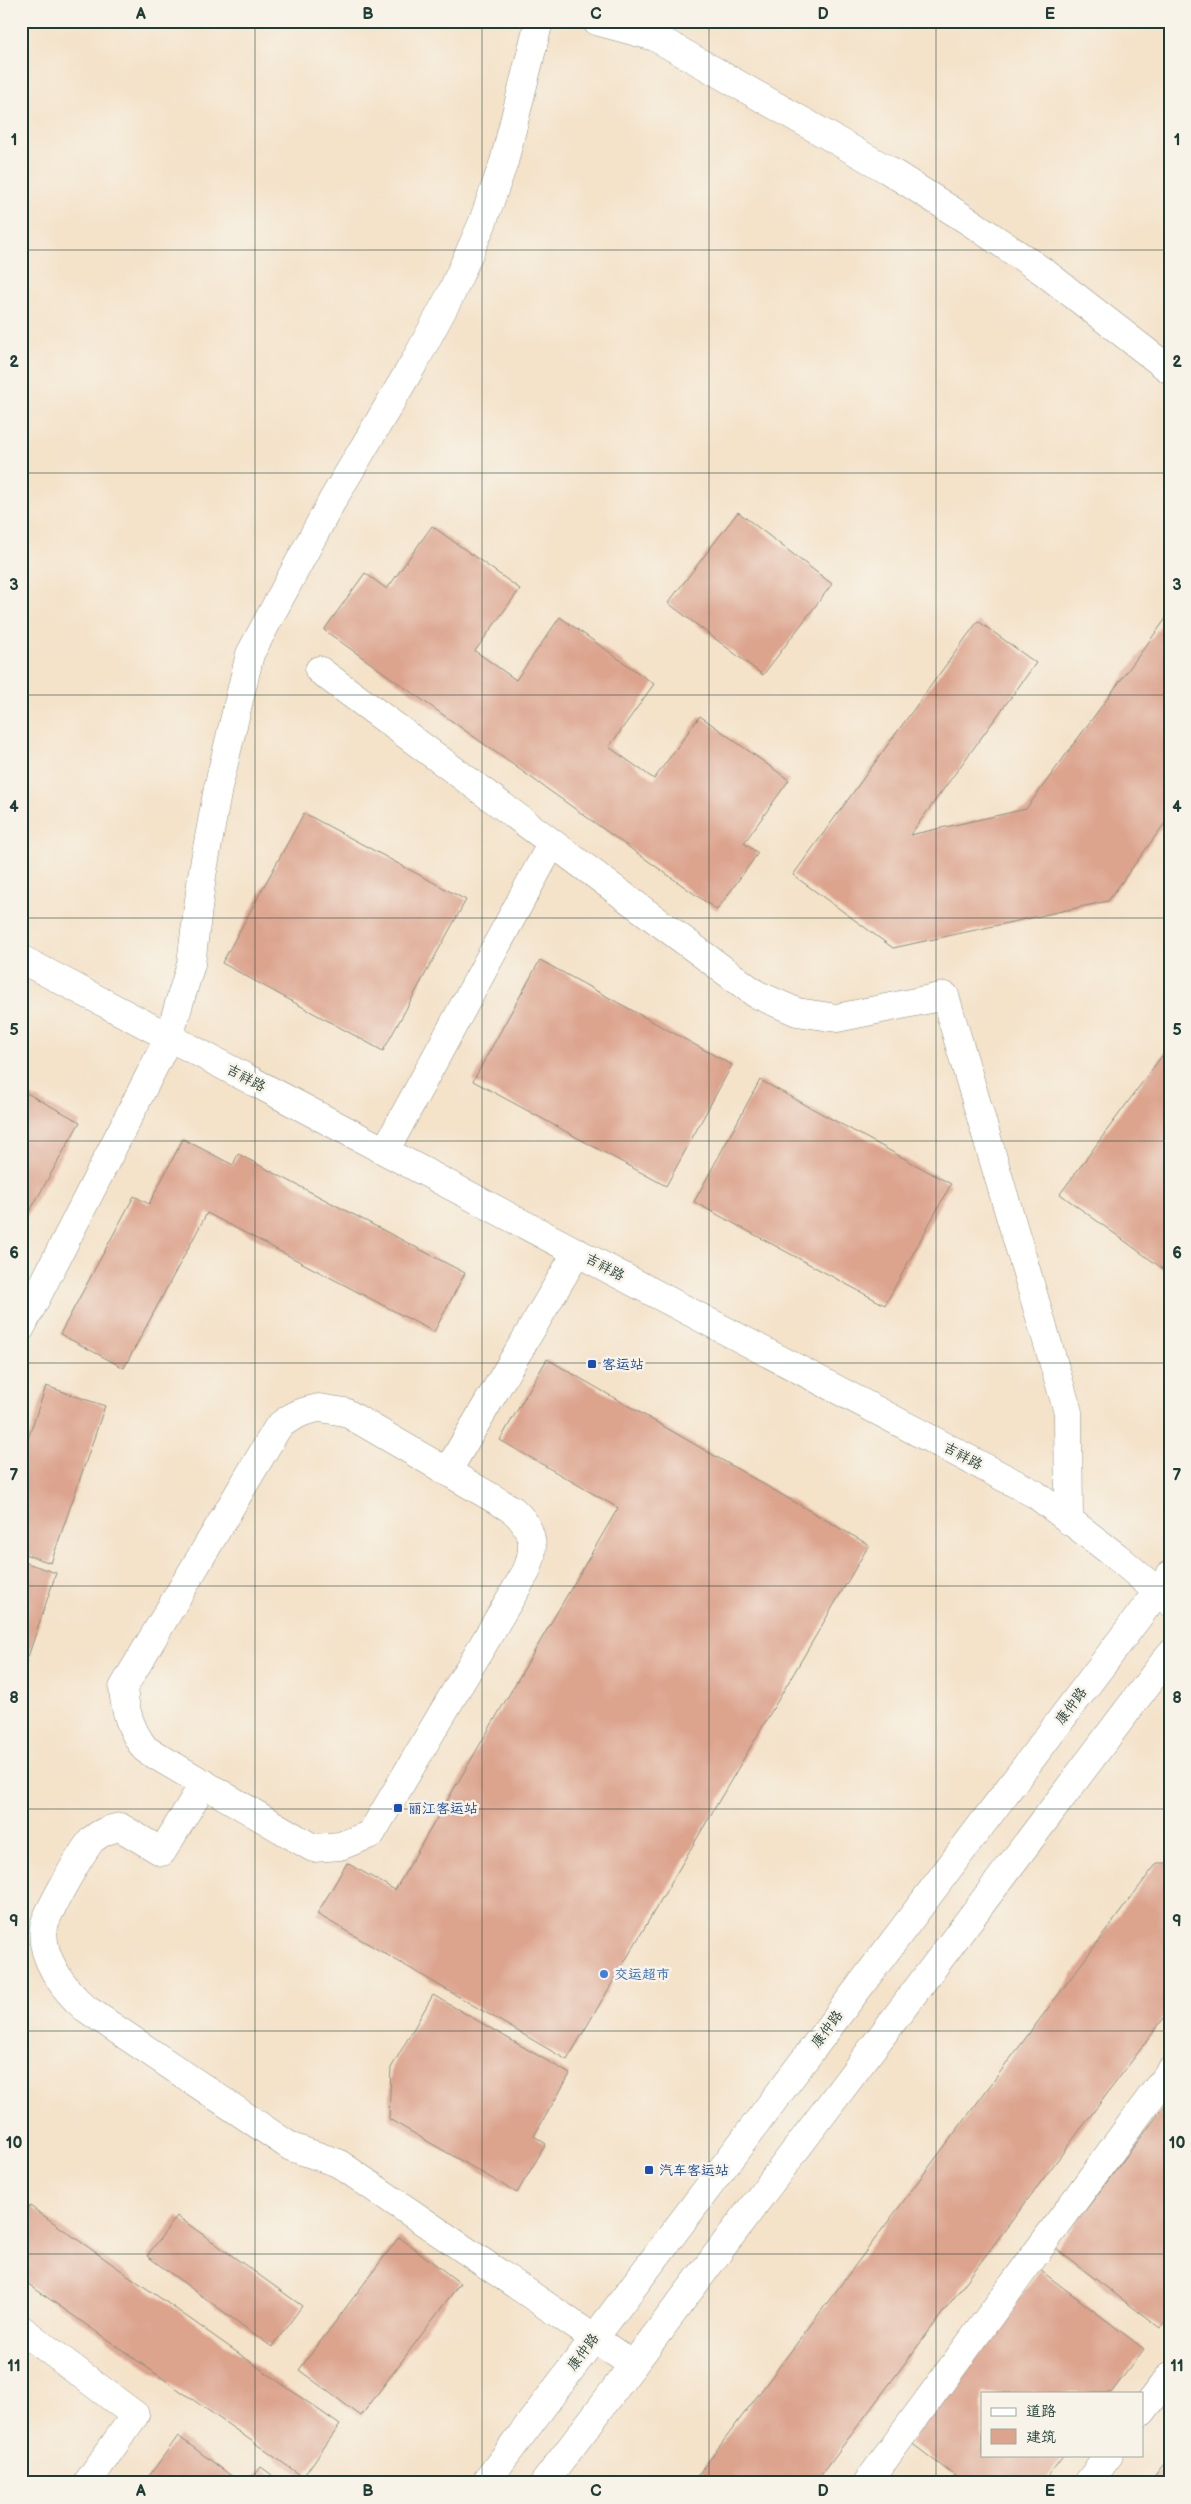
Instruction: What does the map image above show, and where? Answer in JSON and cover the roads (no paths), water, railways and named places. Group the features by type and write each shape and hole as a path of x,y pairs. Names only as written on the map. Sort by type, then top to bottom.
{"street":[{"path":"21,1328 169,1037 191,964 202,876 218,788 250,654 332,501 415,361 452,294 482,224 504,162 538,21"},
{"path":"596,21 655,38 772,102 888,170 1044,272 1170,370"},
{"path":"319,670 756,994 797,1012 837,1018 945,996 1068,1412 1069,1520"},
{"path":"386,1151 552,843"},
{"name":"吉祥路","path":"21,959 1035,1494 1116,1556 1166,1590"},
{"path":"447,1472 577,1252"},
{"path":"319,1408 345,1412 447,1472 512,1510 521,1518 532,1536 531,1561 371,1834 340,1846 313,1848 145,1749 130,1726 124,1707 123,1688 278,1427 290,1417 304,1411 319,1408"},
{"name":"康仲路","path":"485,2483 1166,1590"},
{"path":"544,2483 1170,1654"},
{"path":"204,1783 162,1852 120,1827 102,1832 84,1847 44,1925 50,1961 58,1979 70,1995 86,2008 291,2147 338,2163 633,2365"},
{"path":"867,2483 1170,2071"},
{"path":"21,2329 135,2415 87,2483"},
{"path":"1144,2409 1170,2376"},
{"path":"1088,2483 1108,2456"}],"place":[{"name":"客运站","path":"592,1364"},
{"name":"丽江客运站","path":"398,1808"},
{"name":"交运超市","path":"604,1974"},
{"name":"汽车客运站","path":"649,2170"}]}
